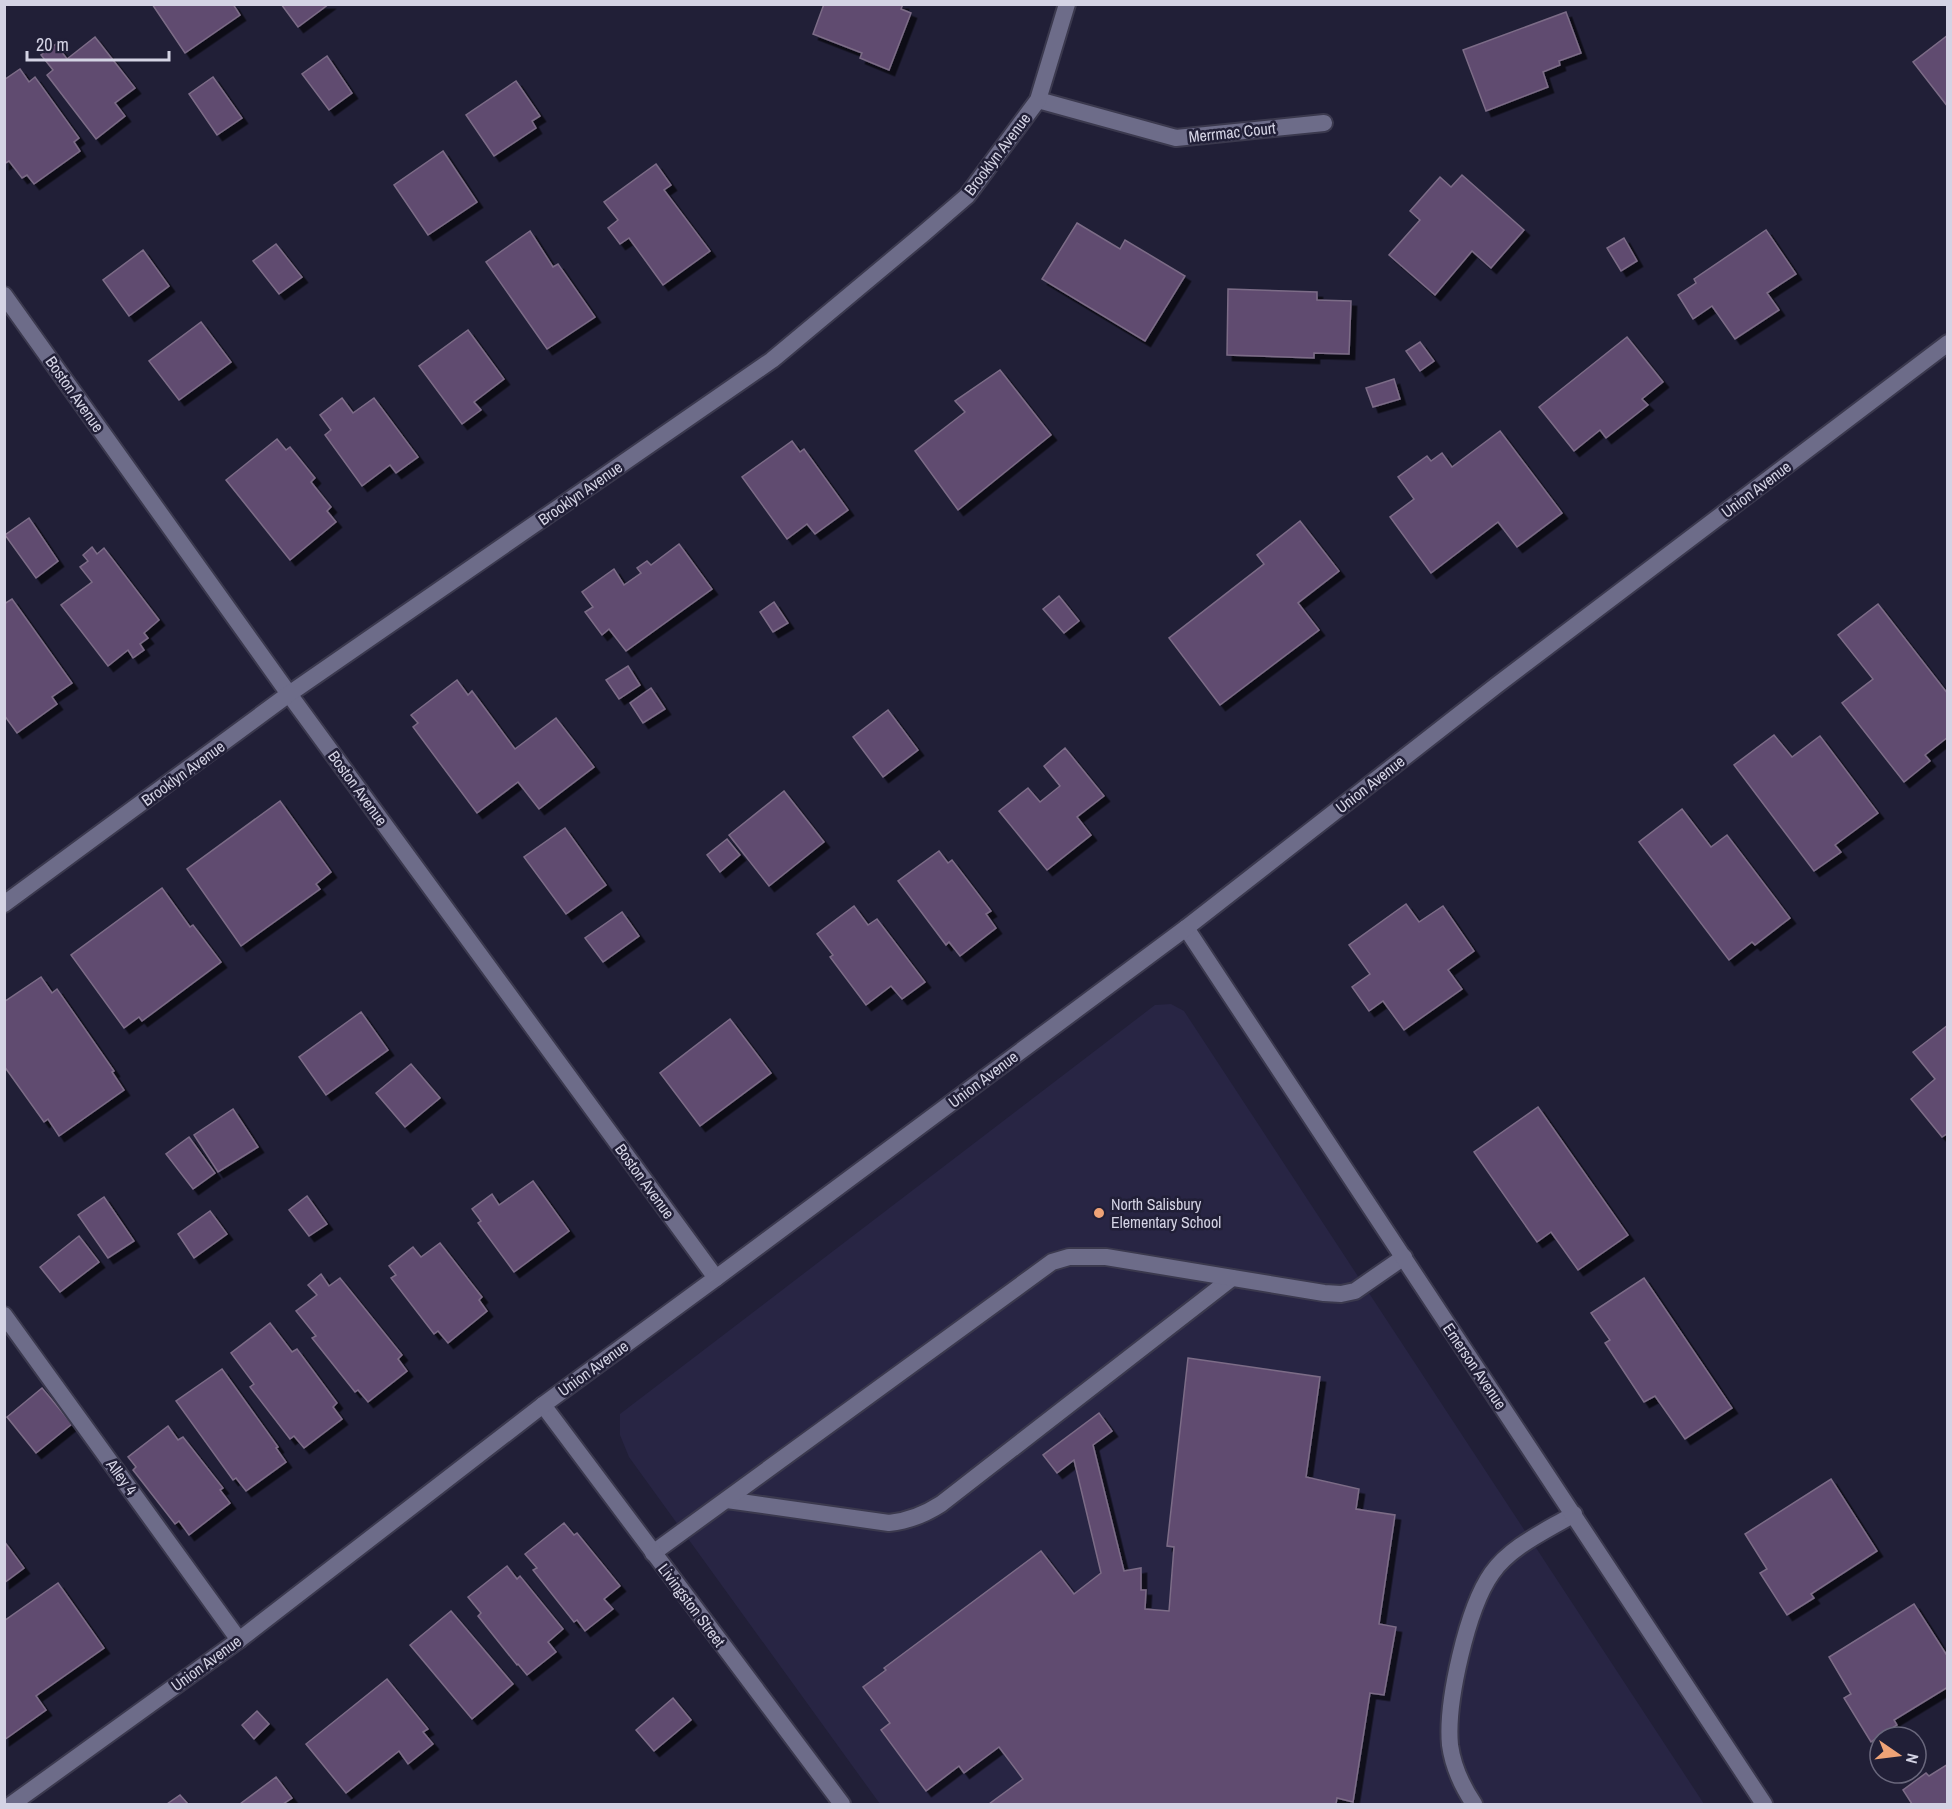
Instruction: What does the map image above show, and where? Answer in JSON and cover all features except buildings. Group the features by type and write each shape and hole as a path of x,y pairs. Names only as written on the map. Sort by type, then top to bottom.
{"street":[{"name":"Brooklyn Avenue","path":"4,904 289,694 772,360 967,196 1038,100 1067,4"},
{"name":"Merrmac Court","path":"1038,100 1176,138 1324,123"},
{"name":"Boston Avenue","path":"4,295 289,694 716,1278"},
{"name":"Union Avenue","path":"12,1804 239,1640 543,1405 1186,928 1497,685 1947,343"},
{"name":"Emerson Avenue","path":"1186,928 1764,1804"},
{"path":"653,1553 1053,1262 1069,1257 1090,1256 1341,1294 1355,1291 1404,1257"},
{"path":"727,1500 889,1523 907,1521 926,1514 1232,1278"},
{"name":"Alley 4","path":"4,1315 239,1640"},
{"name":"Livingston Street","path":"543,1405 842,1804"},
{"path":"1474,1804 1456,1773 1450,1745 1452,1707 1465,1637 1472,1614 1478,1597 1493,1572 1513,1551 1574,1514"}],"shaded area":[{"name":"North Salisbury Elementary School","path":"1171,1004 1184,1011 1704,1804 880,1804 629,1457 620,1435 620,1414 1155,1005"}],"place":[{"name":"North Salisbury Elementary School","path":"1099,1213"}]}
